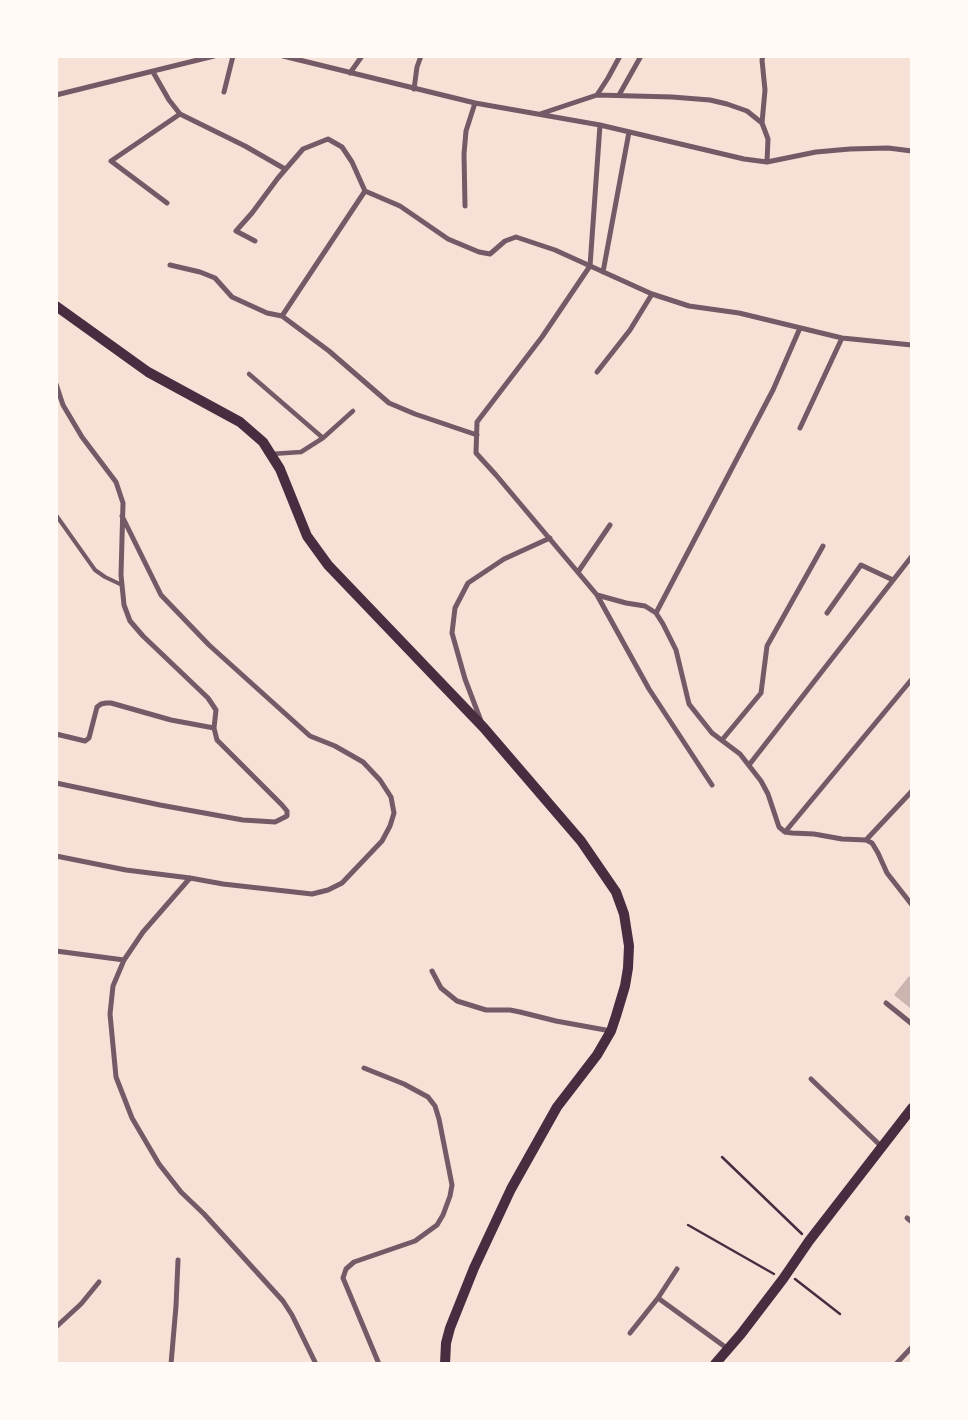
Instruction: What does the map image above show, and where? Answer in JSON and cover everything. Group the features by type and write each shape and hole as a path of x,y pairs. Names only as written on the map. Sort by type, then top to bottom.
{"main road":[{"path":"56,306 148,372 240,422 263,442 280,469 308,536 328,565 484,728 582,841 616,892 624,914 629,946 625,986 611,1031 596,1055 557,1107 511,1189 474,1268 450,1328 446,1343 445,1364"},
{"path":"715,1364 786,1277 809,1241 912,1108"}],"street":[{"path":"224,92 233,56"},
{"path":"283,56 475,103 600,125 744,159 767,162 816,152 850,149 888,148 912,151"},
{"path":"350,73 362,56"},
{"path":"414,89 417,67 421,56"},
{"path":"597,95 620,56"},
{"path":"619,94 640,56"},
{"path":"763,56 765,90 762,123 768,139 767,162"},
{"path":"56,95 211,57"},
{"path":"153,72 169,100 180,114 245,146 285,169"},
{"path":"540,114 597,95 619,94 710,100 747,111 762,123"},
{"path":"465,206 464,154 466,131 475,103"},
{"path":"167,203 111,161 180,114"},
{"path":"600,125 590,266 542,337 477,422 476,453 597,595 649,689 712,785"},
{"path":"602,272 629,132"},
{"path":"255,240 236,232 285,169 303,150 328,139 342,147 352,162 366,191 400,206 448,238 478,252 490,254 505,241 516,237 555,250 652,294 689,306 738,313 842,338 912,345"},
{"path":"282,316 366,191"},
{"path":"170,265 200,272 215,278 232,296 267,313 282,316 329,351 390,403 477,436"},
{"path":"597,372 630,330 652,294"},
{"path":"656,613 773,390 800,328"},
{"path":"800,428 842,338"},
{"path":"249,374 323,438"},
{"path":"56,384 63,405 82,438 116,482 123,503 121,575 124,605 130,621 143,636 208,698 216,710 214,728 217,740 282,805 287,811 287,816 275,822 243,820 56,783"},
{"path":"271,454 301,452 323,438 353,411"},
{"path":"56,856 126,870 312,894 328,890 342,883 382,841 394,813 391,797 380,780 362,762 335,746 310,736 209,645 161,595 122,516"},
{"path":"578,572 610,525"},
{"path":"484,728 465,679 452,633 455,608 468,583 504,559 550,538"},
{"path":"722,740 761,693 767,646 823,546"},
{"path":"749,765 912,556"},
{"path":"827,613 861,565 893,580"},
{"path":"597,595 645,606 656,613 664,624 676,650 689,704 712,733 740,754 749,765 768,794 776,821 785,832 866,840 872,843 887,873 912,905"},
{"path":"785,832 912,680"},
{"path":"56,734 85,740 89,738 98,707 101,704 111,703 171,720 214,728"},
{"path":"866,840 912,791"},
{"path":"190,878 143,932 124,960 113,986 110,1014 116,1077 132,1118 158,1164 181,1192 245,1258 283,1301 316,1364"},
{"path":"56,951 124,960"},
{"path":"432,971 441,988 457,1001 486,1010 515,1011 611,1031"},
{"path":"886,1003 912,1024"},
{"path":"364,1068 428,1096 439,1119 452,1185 443,1215 437,1225 415,1241 354,1262 346,1269 343,1278 379,1364"},
{"path":"810,1079 882,1147"},
{"path":"171,1364 178,1260"},
{"path":"630,1333 658,1298 677,1270"},
{"path":"56,1327 99,1282"},
{"path":"658,1298 728,1349"},
{"path":"896,1364 912,1347"}],"lane":[{"path":"56,516 95,570 122,585"}],"path":[{"path":"722,1157 809,1241"},
{"path":"688,1225 786,1277 840,1314"}],"building":[{"path":"909,976 912,979 912,1006 910,1008 894,995"}]}
